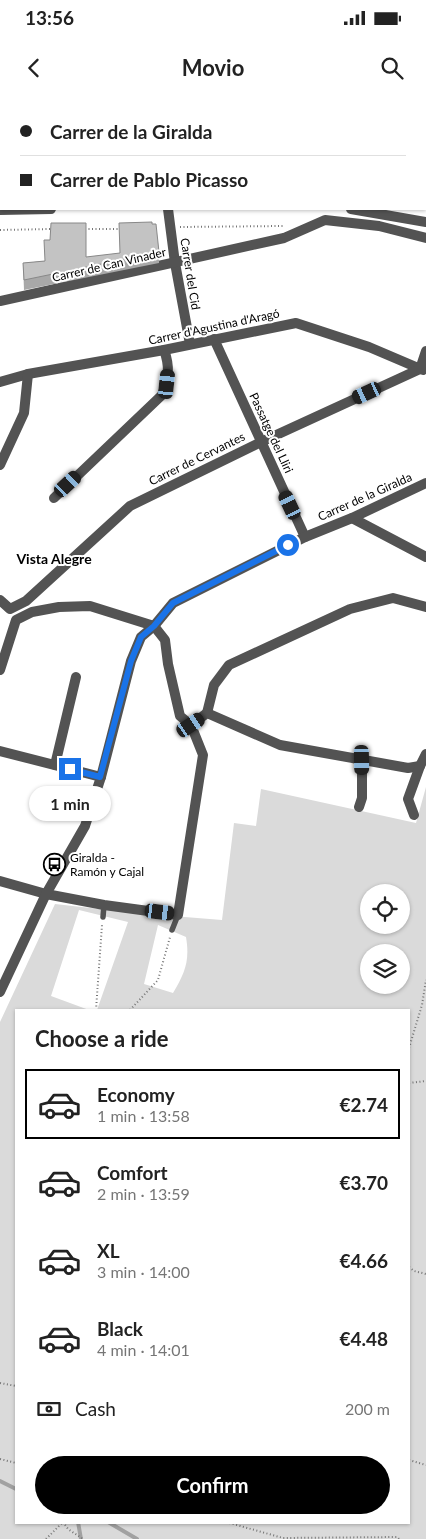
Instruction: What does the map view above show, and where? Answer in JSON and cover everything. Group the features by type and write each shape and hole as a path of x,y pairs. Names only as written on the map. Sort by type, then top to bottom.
{"street":[{"name":"Carrer del Cid","path":"168,210 175,263 190,344"},
{"path":"357,210 426,222"},
{"name":"Carrer de Can Vinader","path":"0,301 284,238 325,220 379,226 426,238"},
{"name":"Carrer d'Agustina d'Aragó","path":"0,382 28,374 164,350 296,322 369,347 423,370"},
{"name":"Passatge del Lliri","path":"214,339 305,537"},
{"path":"54,498 162,395 167,384 169,364 164,350"},
{"path":"423,370 426,351"},
{"name":"Carrer de Cervantes","path":"0,600 10,609 26,601 130,506 261,442 423,370"},
{"path":"0,465 24,413 28,374"},
{"name":"Carrer de la Giralda","path":"0,992 46,894 85,826 131,661 141,637 154,626 173,603 305,537 352,518 426,483"},
{"path":"352,518 426,556"},
{"path":"191,725 208,713 214,686 229,665 350,610 393,598 426,607"},
{"path":"0,670 16,620 32,612 60,607 90,606 154,626 165,640 168,664 180,716 191,725 203,755 178,915 104,905 46,894 0,881"},
{"path":"55,765 76,677"},
{"path":"208,713 280,745 408,768 420,766"},
{"path":"0,751 100,777"},
{"path":"414,815 408,799 426,754"},
{"path":"358,806 362,798 362,760"}],"lane":[{"path":"102,917 104,905"},
{"path":"172,930 178,915"}],"path":[{"path":"0,230 58,229"},
{"path":"78,229 127,229"},
{"path":"96,1009 102,917"},
{"path":"131,1009 158,980 172,930"},
{"path":"410,1045 422,1005 426,980"},
{"path":"410,1083 426,1081"},
{"path":"410,1268 414,1271 426,1274"},
{"path":"0,1383 15,1386"},
{"path":"0,1459 15,1463"},
{"path":"410,1460 426,1465"},
{"path":"46,1539 61,1524"},
{"path":"64,1524 68,1529 83,1539"},
{"path":"233,1524 283,1538 397,1537 399,1539"}],"shaded area":[{"path":"426,787 426,1539 0,1539 0,1022 55,904 222,920 234,823 256,826 261,789 416,823","holes":["158,925 186,937 186,966 173,993 144,984"]}],"building":[{"path":"152,222 152,224 156,224 159,252 24,280 23,263 45,261 44,240 50,240 51,223 86,223 86,257 120,253 119,223"}],"waterway":[{"path":"0,1481 15,1488"},
{"path":"78,1524 81,1539"},
{"path":"111,1524 137,1539"}],"place":[{"name":"Giralda - Ramón y Cajal","path":"54,865"}],"district":[{"name":"Vista Alegre","path":"54,559"}],"route":[{"path":"70,769 100,777 131,661 141,637 154,626 173,603 288,545"}]}
